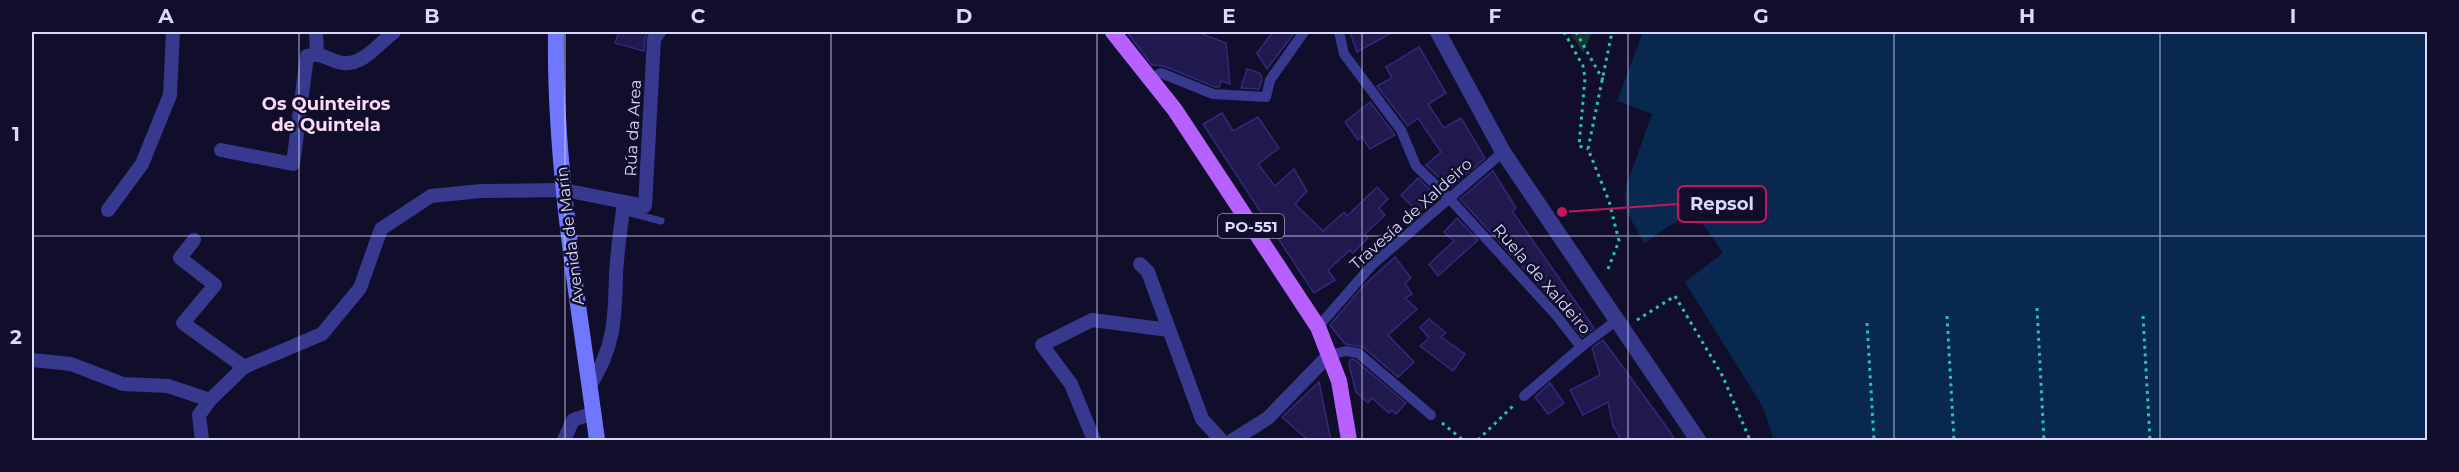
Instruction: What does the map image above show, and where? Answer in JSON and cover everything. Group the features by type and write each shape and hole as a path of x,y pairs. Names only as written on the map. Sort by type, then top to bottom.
{"main road":[{"name":"Avenida de Marín","path":"556,32 555,83 564,190 597,441"},
{"name":"PO-551","path":"1113,32 1175,110 1317,327 1339,381 1349,441"}],"street":[{"path":"108,210 142,164 170,95 173,32"},
{"path":"316,32 317,53"},
{"path":"221,150 293,164 307,56 317,53 345,64 366,56 394,32"},
{"name":"Rúa da Area","path":"244,367 322,334 360,288 381,229 431,196 481,191 564,190 624,206 645,206 654,39 659,32"},
{"path":"1150,78 1161,73 1213,94 1266,97 1270,80 1304,32"},
{"name":"Ruela de Xaldeiro","path":"1339,32 1344,54 1401,130 1416,166 1449,198 1555,314 1581,347 1617,320"},
{"path":"1438,32 1503,152 1698,441"},
{"name":"Travesía de Xaldeiro","path":"1317,327 1372,264 1503,152"},
{"path":"589,387 608,351 616,314 616,275 624,206"},
{"path":"194,240 180,258 215,285 183,323 244,367 210,400 199,415 202,441"},
{"path":"1140,264 1148,272 1202,419 1221,441"},
{"path":"1094,441 1071,384 1042,345 1092,320 1169,330"},
{"path":"1524,396 1581,347"},
{"path":"1233,441 1268,418 1329,355 1346,351 1358,353 1431,415"},
{"path":"32,360 71,364 123,384 168,386 210,400"},
{"path":"564,441 573,420 593,413"}],"lane":[{"path":"624,206 662,221"}],"path":[{"path":"1564,32 1583,66 1585,78 1579,146 1588,149"},
{"path":"1576,32 1603,80"},
{"path":"1608,269 1619,241 1610,201 1588,149 1612,32"},
{"path":"1641,318 1674,296 1722,375 1750,441"},
{"path":"2037,308 2044,441"},
{"path":"2143,315 2151,441"},
{"path":"1947,316 1954,441"},
{"path":"1867,323 1874,441"},
{"path":"1478,441 1524,396"},
{"path":"1431,415 1463,441"}],"green space":[{"path":"1570,32 1592,32 1583,53"}],"water":[{"path":"1643,32 2427,32 2427,440 1774,440 1763,407 1685,282 1723,253 1693,210 1644,243 1628,214 1625,200 1626,187 1652,114 1617,101"}],"building":[{"path":"619,32 648,32 644,51 615,43"},
{"path":"1127,32 1197,32 1226,43 1230,84 1221,81 1219,87 1215,87 1164,66 1152,65"},
{"path":"1273,32 1295,32 1267,69 1257,53"},
{"path":"1350,32 1393,32 1357,52"},
{"path":"1419,47 1446,93 1428,104 1444,128 1461,118 1485,158 1450,188 1426,165 1441,152 1418,118 1408,126 1377,86 1392,78 1386,67"},
{"path":"1247,69 1260,73 1262,79 1259,89 1241,88"},
{"path":"1370,102 1395,135 1370,149 1362,137 1358,140 1345,122"},
{"path":"1222,113 1233,131 1258,117 1279,148 1258,164 1275,186 1294,169 1307,191 1295,204 1323,231 1344,212 1347,216 1377,187 1388,199 1379,208 1385,215 1365,234 1368,238 1353,253 1350,250 1328,270 1335,280 1314,293 1203,124"},
{"path":"1493,171 1516,208 1512,211 1594,328 1582,337 1561,309 1460,199"},
{"path":"1418,178 1435,195 1418,212 1401,195"},
{"path":"1457,218 1478,240 1438,276 1429,264 1454,241 1444,232"},
{"path":"1395,257 1411,278 1405,283 1412,294 1405,298 1417,309 1388,335 1414,362 1398,377 1363,347 1345,344 1330,325 1364,285"},
{"path":"1429,319 1446,333 1441,337 1465,354 1453,371 1420,346 1429,338 1420,327"},
{"path":"1603,340 1676,441 1622,441 1613,426 1608,402 1583,415 1570,390 1600,375 1592,348"},
{"path":"1351,359 1406,403 1396,414 1391,410 1389,413 1372,398 1368,403 1356,392 1349,364"},
{"path":"1319,382 1331,441 1309,441 1282,417"},
{"path":"1550,383 1564,403 1548,414 1535,397"}],"place":[{"name":"Repsol","path":"1562,212"}],"district":[{"name":"Os Quinteiros de Quintela","path":"326,114"}]}
